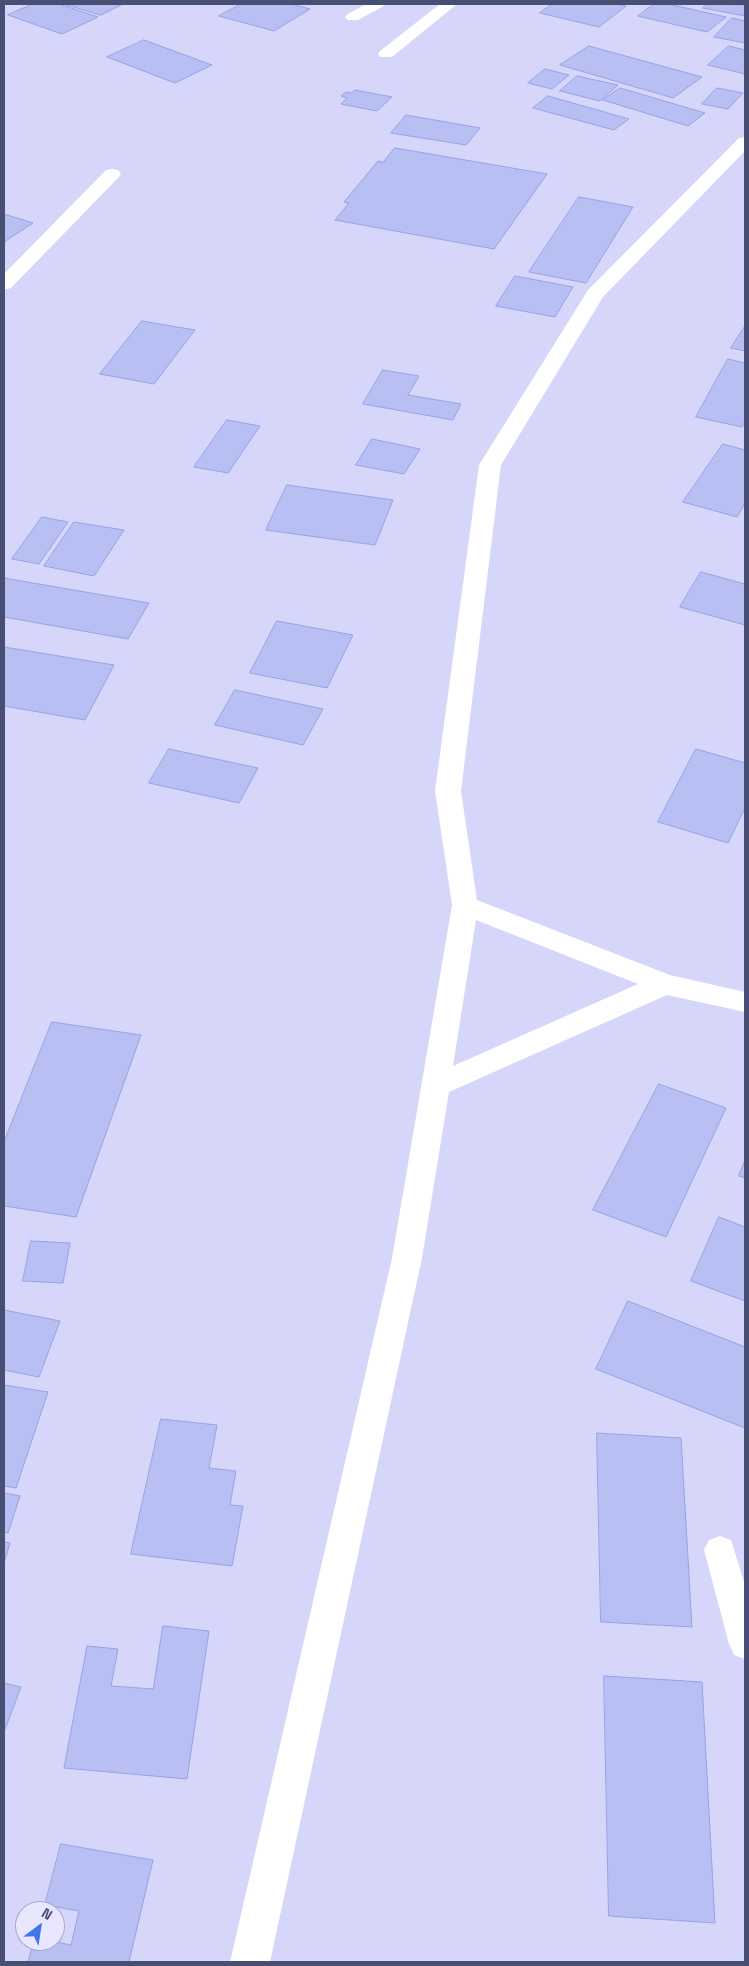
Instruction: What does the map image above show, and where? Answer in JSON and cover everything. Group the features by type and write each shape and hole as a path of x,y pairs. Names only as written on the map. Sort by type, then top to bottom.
{"street":[{"path":"353,17 377,4"},
{"path":"386,54 450,4"},
{"path":"250,1962 406,1258 436,1086 465,905 448,790 490,465 595,294 745,142"},
{"path":"4,284 112,174"},
{"path":"465,905 665,984 745,1002"},
{"path":"436,1086 665,984"}],"lane":[{"path":"720,1550 745,1644"}],"shaded area":[{"path":"4,4 745,4 745,1962 4,1962"}],"building":[{"path":"33,4 59,4 98,17 62,34 8,15"},
{"path":"64,4 123,4 101,15"},
{"path":"241,4 291,4 310,9 274,31 219,16"},
{"path":"552,4 615,4 626,6 599,27 540,13"},
{"path":"654,4 668,4 726,17 707,32 638,16"},
{"path":"707,4 745,5 745,16 703,8"},
{"path":"732,18 745,21 745,43 714,37"},
{"path":"144,40 212,65 175,83 107,57"},
{"path":"589,46 702,77 673,98 560,65"},
{"path":"729,46 745,50 745,74 708,65"},
{"path":"545,69 569,75 552,89 528,83"},
{"path":"577,76 618,85 600,101 560,91"},
{"path":"620,88 705,113 688,126 603,100"},
{"path":"717,88 743,93 728,109 702,104"},
{"path":"355,90 392,97 377,111 341,104 347,98 341,96 346,92 352,93"},
{"path":"548,96 629,119 614,130 533,108"},
{"path":"406,115 480,128 466,145 391,133"},
{"path":"395,148 547,174 494,249 335,220 349,203 344,202 378,161 383,162"},
{"path":"579,197 633,207 586,283 529,272"},
{"path":"4,214 33,223 4,242"},
{"path":"515,276 573,287 555,317 496,306"},
{"path":"142,321 195,330 154,384 100,374"},
{"path":"745,326 745,351 731,348"},
{"path":"728,359 745,363 745,421 742,427 696,417"},
{"path":"383,370 419,376 408,395 461,404 453,420 363,404"},
{"path":"227,420 260,426 228,473 194,467"},
{"path":"372,439 420,449 404,474 356,465"},
{"path":"723,444 745,450 745,503 737,517 683,502"},
{"path":"287,485 393,500 375,545 266,530"},
{"path":"42,517 68,522 39,564 12,559"},
{"path":"74,522 124,530 94,576 44,566"},
{"path":"701,572 745,584 745,625 680,607"},
{"path":"4,578 149,603 128,639 4,617"},
{"path":"277,621 353,635 327,688 250,673"},
{"path":"4,647 114,665 85,720 4,706"},
{"path":"235,690 323,709 303,745 215,725"},
{"path":"169,749 258,768 239,803 149,783"},
{"path":"696,749 745,763 745,808 728,843 658,822"},
{"path":"52,1022 141,1035 76,1217 4,1206 4,1142"},
{"path":"659,1084 726,1108 666,1237 593,1210"},
{"path":"745,1160 745,1178 739,1176"},
{"path":"719,1217 745,1227 745,1301 691,1281"},
{"path":"31,1241 70,1243 63,1283 23,1281"},
{"path":"628,1301 745,1347 745,1428 596,1369"},
{"path":"4,1310 60,1321 39,1377 4,1370"},
{"path":"4,1385 48,1392 16,1488 4,1486"},
{"path":"161,1419 217,1425 209,1468 236,1471 230,1505 243,1506 232,1566 131,1554"},
{"path":"597,1433 681,1438 692,1627 601,1622"},
{"path":"4,1493 20,1496 8,1533 4,1532"},
{"path":"4,1542 10,1543 4,1563"},
{"path":"163,1626 209,1631 187,1779 64,1768 87,1646 118,1649 111,1686 153,1689"},
{"path":"604,1676 702,1682 715,1923 609,1916"},
{"path":"4,1683 21,1687 4,1732"},
{"path":"61,1844 153,1860 129,1962 28,1962 31,1951 65,1951 65,1944 71,1945 79,1911 65,1909 65,1901 46,1901"}]}
